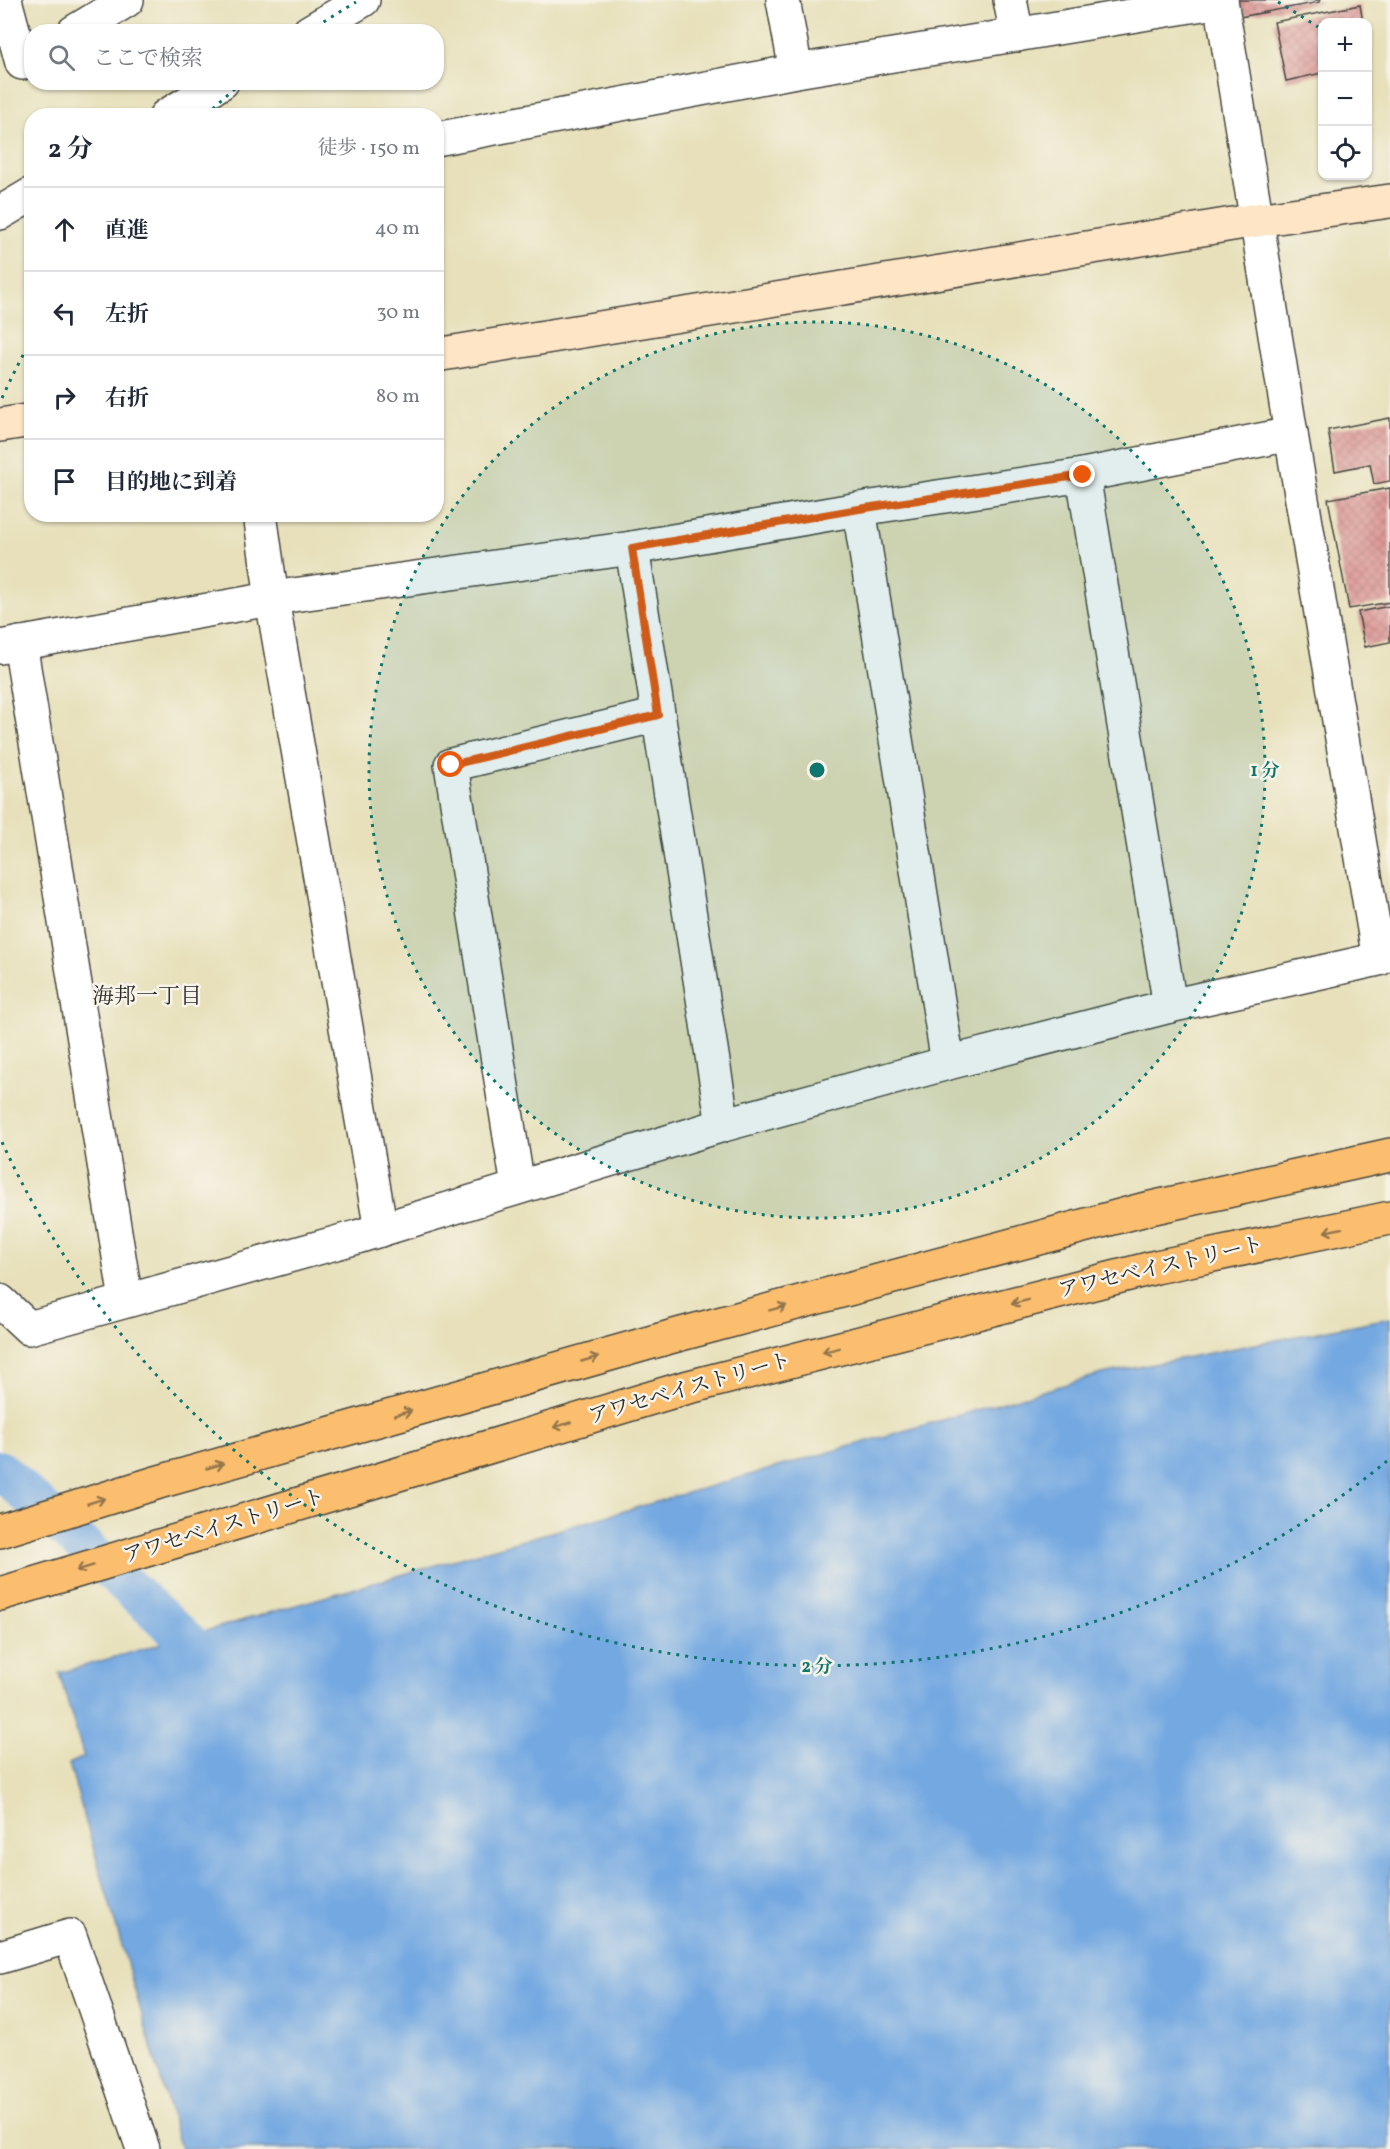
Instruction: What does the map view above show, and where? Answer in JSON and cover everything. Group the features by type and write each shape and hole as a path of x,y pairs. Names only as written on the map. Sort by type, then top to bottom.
{"main road":[{"path":"0,1531 159,1482 670,1337 1123,1215 1390,1155"},
{"name":"アワセベイストリート","path":"0,1594 681,1389 1156,1267 1390,1218"}],"street":[{"path":"5,0 18,65"},
{"path":"87,24 127,0"},
{"path":"322,24 363,0"},
{"path":"783,0 796,71"},
{"path":"1010,0 1017,35"},
{"path":"0,1301 29,1328 381,1230 518,1186 723,1125 948,1063 1170,1006 1379,959 1221,1 796,71 444,137"},
{"path":"179,108 209,90"},
{"path":"444,355 1257,220 1390,201"},
{"path":"0,425 24,421"},
{"path":"126,1300 10,645 272,599 632,548 859,509 1083,475 1291,434"},
{"path":"1083,475 1170,1006"},
{"path":"859,509 948,1063"},
{"path":"261,522 272,599 381,1230"},
{"path":"632,548 723,1125"},
{"path":"518,1186 451,765 658,715"},
{"path":"0,1957 70,1936 143,2149"}],"water":[{"path":"1390,1318 1390,2149 181,2149 69,1764 84,1757 59,1673 1102,1374"}],"building":[{"path":"1231,0 1320,0 1320,2 1234,18"},
{"path":"1360,5 1362,18 1318,18 1318,74 1286,81 1274,22"},
{"path":"1390,418 1390,481 1374,484 1370,464 1335,471 1328,430"},
{"path":"1390,488 1390,602 1349,609 1328,499"},
{"path":"1390,606 1390,642 1365,647 1358,612"}],"waterway":[{"path":"0,1470 203,1655"}],"district":[{"name":"海邦一丁目","path":"147,997"}],"route":[{"path":"451,765 658,715 632,548 859,509 1083,475"}]}
